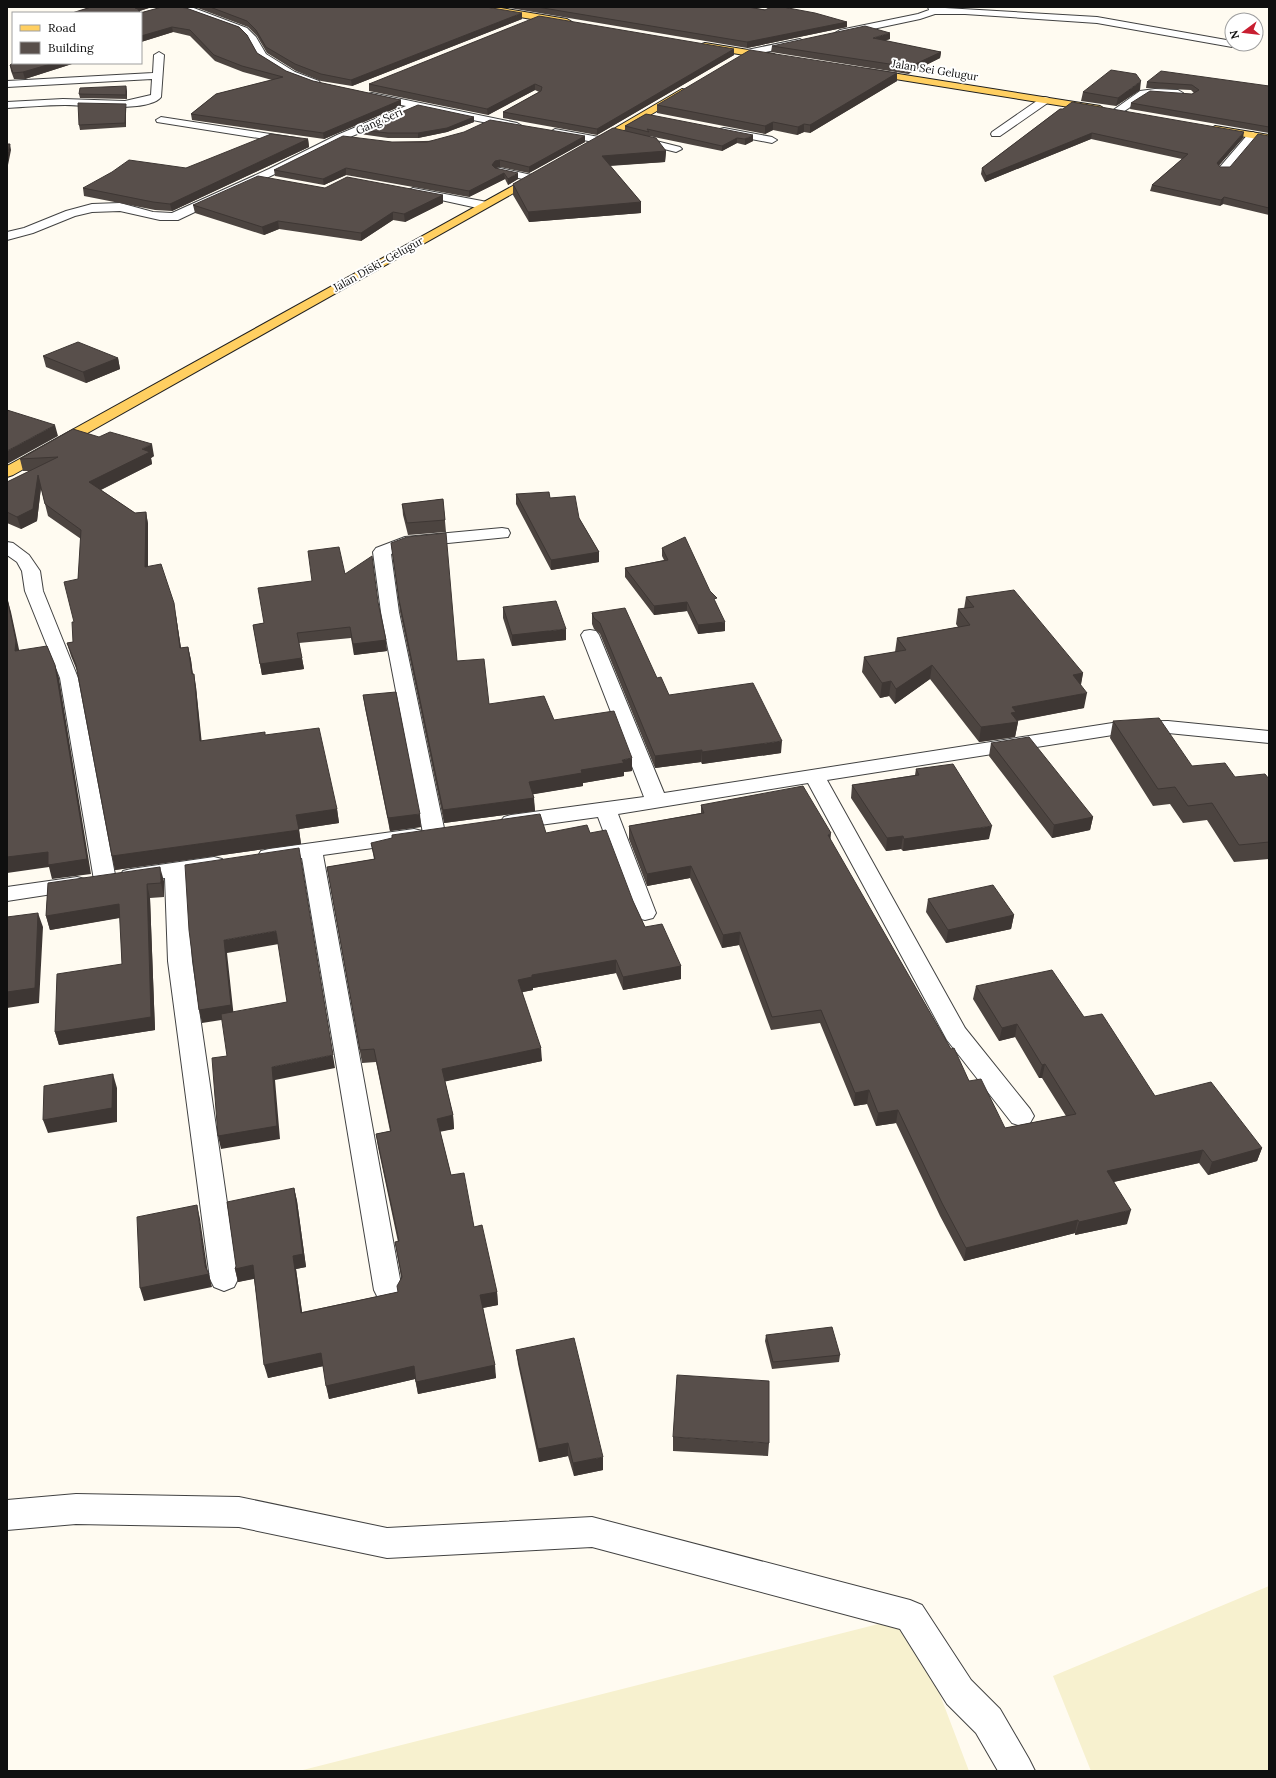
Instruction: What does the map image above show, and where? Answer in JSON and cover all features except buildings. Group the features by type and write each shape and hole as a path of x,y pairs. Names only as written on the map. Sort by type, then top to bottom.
{"main road":[{"path":"479,7 576,24"},
{"path":"694,44 785,59"},
{"path":"733,61 747,53"},
{"name":"Jalan Sei Gelugur","path":"861,71 1132,114"},
{"path":"579,152 692,86"},
{"path":"1208,127 1269,138"},
{"name":"Jalan Diski–Gelugur","path":"7,472 482,205 546,171"}],"street":[{"path":"965,11 984,7"},
{"path":"165,8 188,9 244,30 252,39 262,56 291,74 325,86"},
{"path":"832,35 920,16 933,9 1097,20 1224,42"},
{"path":"524,23 539,17"},
{"path":"747,53 809,40"},
{"path":"7,104 71,102 110,104 148,100 156,97 159,55"},
{"path":"7,84 157,76"},
{"path":"1117,111 1144,93 1149,92 1191,95"},
{"path":"359,93 417,105"},
{"path":"996,134 1045,100"},
{"name":"Gang Seri","path":"7,236 25,232 70,214 95,208 119,207 154,216 174,217 327,146 341,137 417,105 525,127"},
{"path":"474,127 502,113"},
{"path":"644,115 659,118"},
{"path":"161,120 327,146"},
{"path":"712,128 772,140"},
{"path":"547,131 599,140"},
{"path":"611,133 676,149"},
{"path":"1223,170 1253,136"},
{"path":"341,137 363,140"},
{"path":"500,171 532,178"},
{"path":"258,178 281,182"},
{"path":"400,189 482,205"},
{"path":"7,894 442,832 390,612 382,552 405,542 502,533"},
{"path":"7,547 23,559 31,571 34,590 69,678 105,880"},
{"path":"590,635 656,800"},
{"path":"489,825 606,809 1119,728 1168,728 1269,737"},
{"path":"814,775 956,1034 1021,1116"},
{"path":"606,809 645,913"},
{"path":"311,850 388,1290"},
{"path":"175,869 180,961 224,1279"},
{"path":"7,1515 76,1509 239,1512 387,1543 592,1532 910,1616 959,1692 988,1721 1017,1771"}],"shaded area":[{"path":"1269,1586 1269,1771 1091,1771 1053,1676"},
{"path":"910,1616 969,1771 299,1771"}]}
